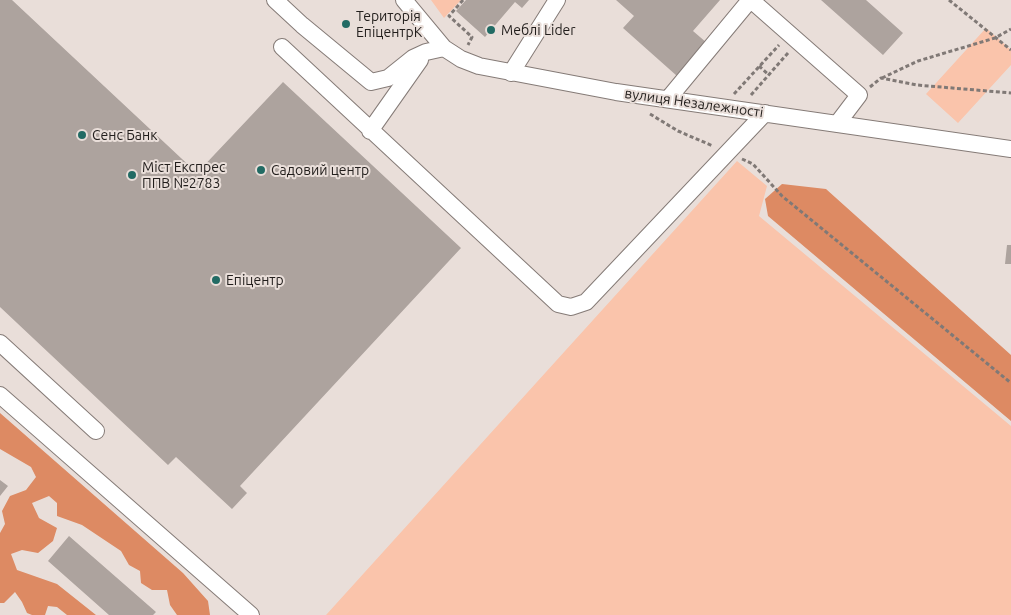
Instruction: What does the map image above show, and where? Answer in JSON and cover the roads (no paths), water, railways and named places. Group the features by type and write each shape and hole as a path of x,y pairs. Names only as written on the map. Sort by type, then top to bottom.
{"street":[{"path":"275,0 371,82 388,78 413,58 426,52 444,48"},
{"name":"вулиця Незалежності","path":"404,0 444,48 461,59 479,66 668,99 1011,149"},
{"path":"511,73 557,0"},
{"path":"668,99 751,0 859,95 837,124"},
{"path":"282,47 558,304 571,307 586,302 765,113"},
{"path":"370,130 426,52"},
{"path":"0,343 96,431"},
{"path":"0,395 251,615"}],"place":[{"name":"Територія ЕпіцентрК","path":"346,24"},
{"name":"Меблі Lider","path":"491,30"},
{"name":"Сенс Банк","path":"82,135"},
{"name":"Садовий центр","path":"261,170"},
{"name":"Міст Експрес ППВ №2783","path":"132,175"},
{"name":"Епіцентр","path":"216,280"}]}
